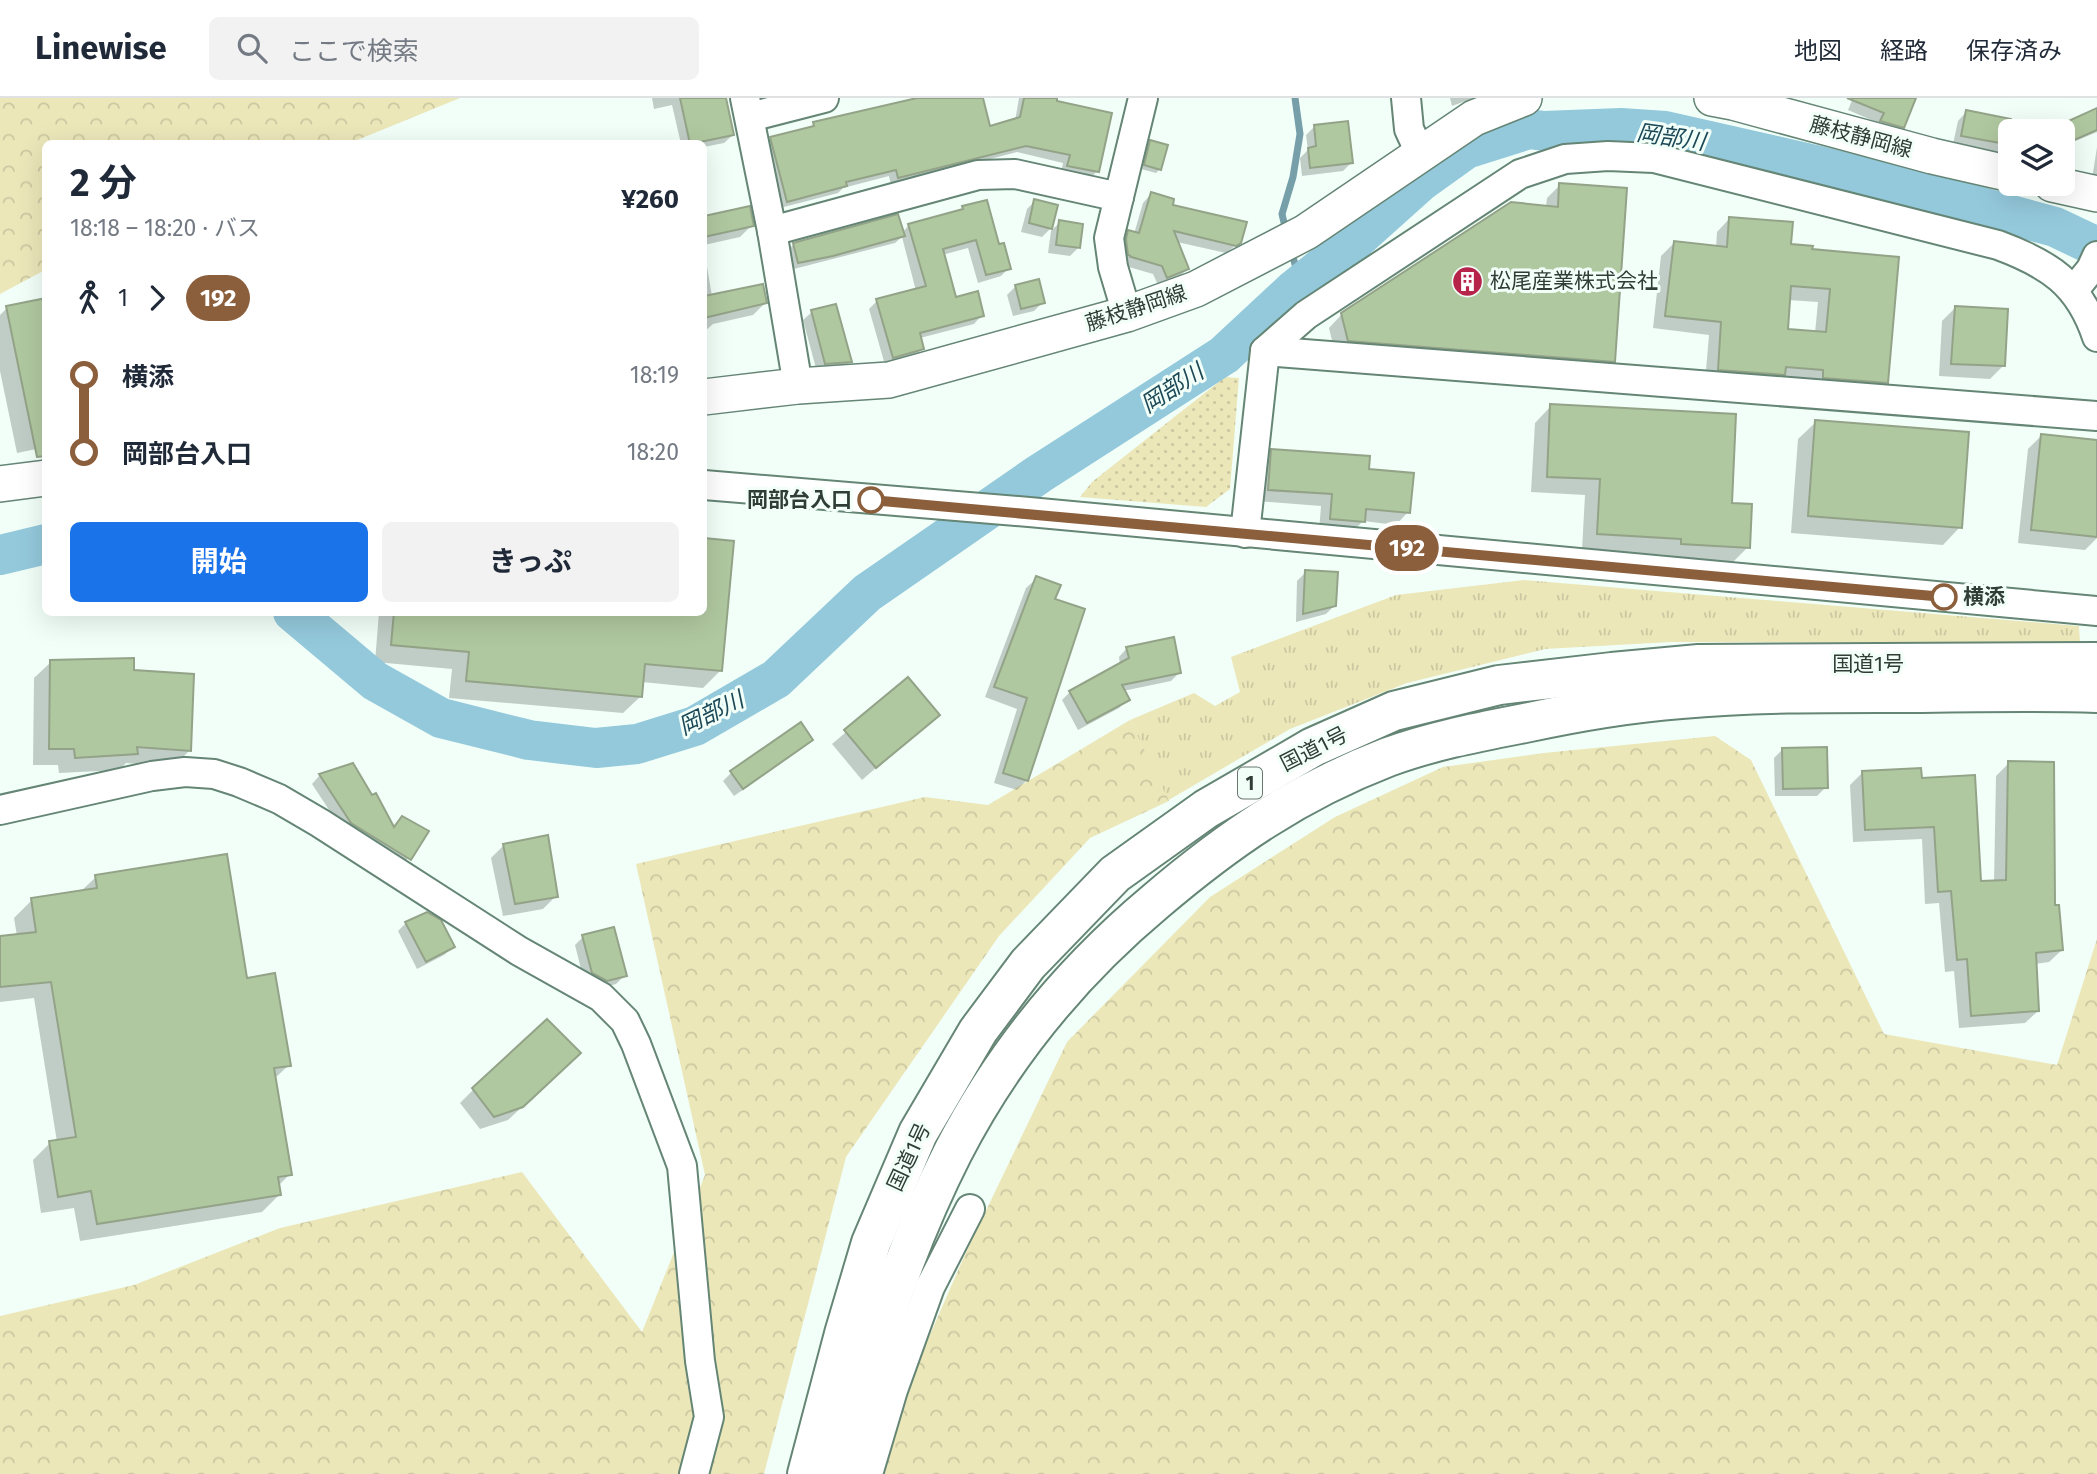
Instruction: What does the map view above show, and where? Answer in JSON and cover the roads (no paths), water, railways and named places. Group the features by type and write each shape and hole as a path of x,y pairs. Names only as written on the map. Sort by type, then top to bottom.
{"highway":[{"name":"国道1号","path":"807,1474 871,1243 918,1133 971,1042 1028,964 1115,874 1206,808 1312,747 1394,711 1499,685 1612,671 1699,664 2088,677"},
{"name":"国道1号","path":"844,1474 888,1308 923,1215 979,1104 1062,990 1112,938 1244,830 1292,802 1390,756 1469,735 1577,712 1678,699 2088,677"}],"main road":[{"name":"藤枝静岡線","path":"707,397 798,386 889,380 1127,314 1196,289 1307,232 1474,118 1524,98"},
{"name":"藤枝静岡線","path":"1712,98 1998,171"},
{"path":"2075,189 2097,194"},
{"path":"0,484 42,479"}],"street":[{"path":"798,386 772,231 747,107 824,98"},
{"path":"1127,314 1113,267 1109,238 1143,98"},
{"path":"1406,98 1409,129 1420,153"},
{"path":"1245,533 1265,351 1306,315 1520,174 1565,159 1608,156 1654,158 1998,245 2045,266 2088,272 2092,322 2097,337"},
{"path":"772,231 978,175 1015,174 1119,197"},
{"path":"1265,351 2097,416"},
{"path":"707,485 1030,512 2097,611"},
{"path":"0,810 152,776 186,772 214,774 278,799 320,822 519,951 601,997 625,1021 682,1166 700,1361 709,1417 694,1474"},
{"path":"868,1474 893,1390 930,1287 970,1209"}],"waterway":[{"path":"1286,231 1282,214 1293,177 1300,134 1295,98"},
{"name":"岡部川","path":"298,616 375,681 441,718 529,740 596,748 637,744 695,726 776,679 867,593 1039,474 1224,355 1295,289 1351,244 1420,182 1466,149 1529,129 1544,131 1621,128 1665,131 1981,207 2055,227 2097,247"},
{"path":"1291,249 1297,272 1295,289"},
{"name":"岡部川","path":"0,555 42,545"}],"place":[{"name":"松尾産業株式会社","path":"1467,281"},
{"name":"岡部台入口","path":"871,500"},
{"name":"横添","path":"1944,597"}]}
